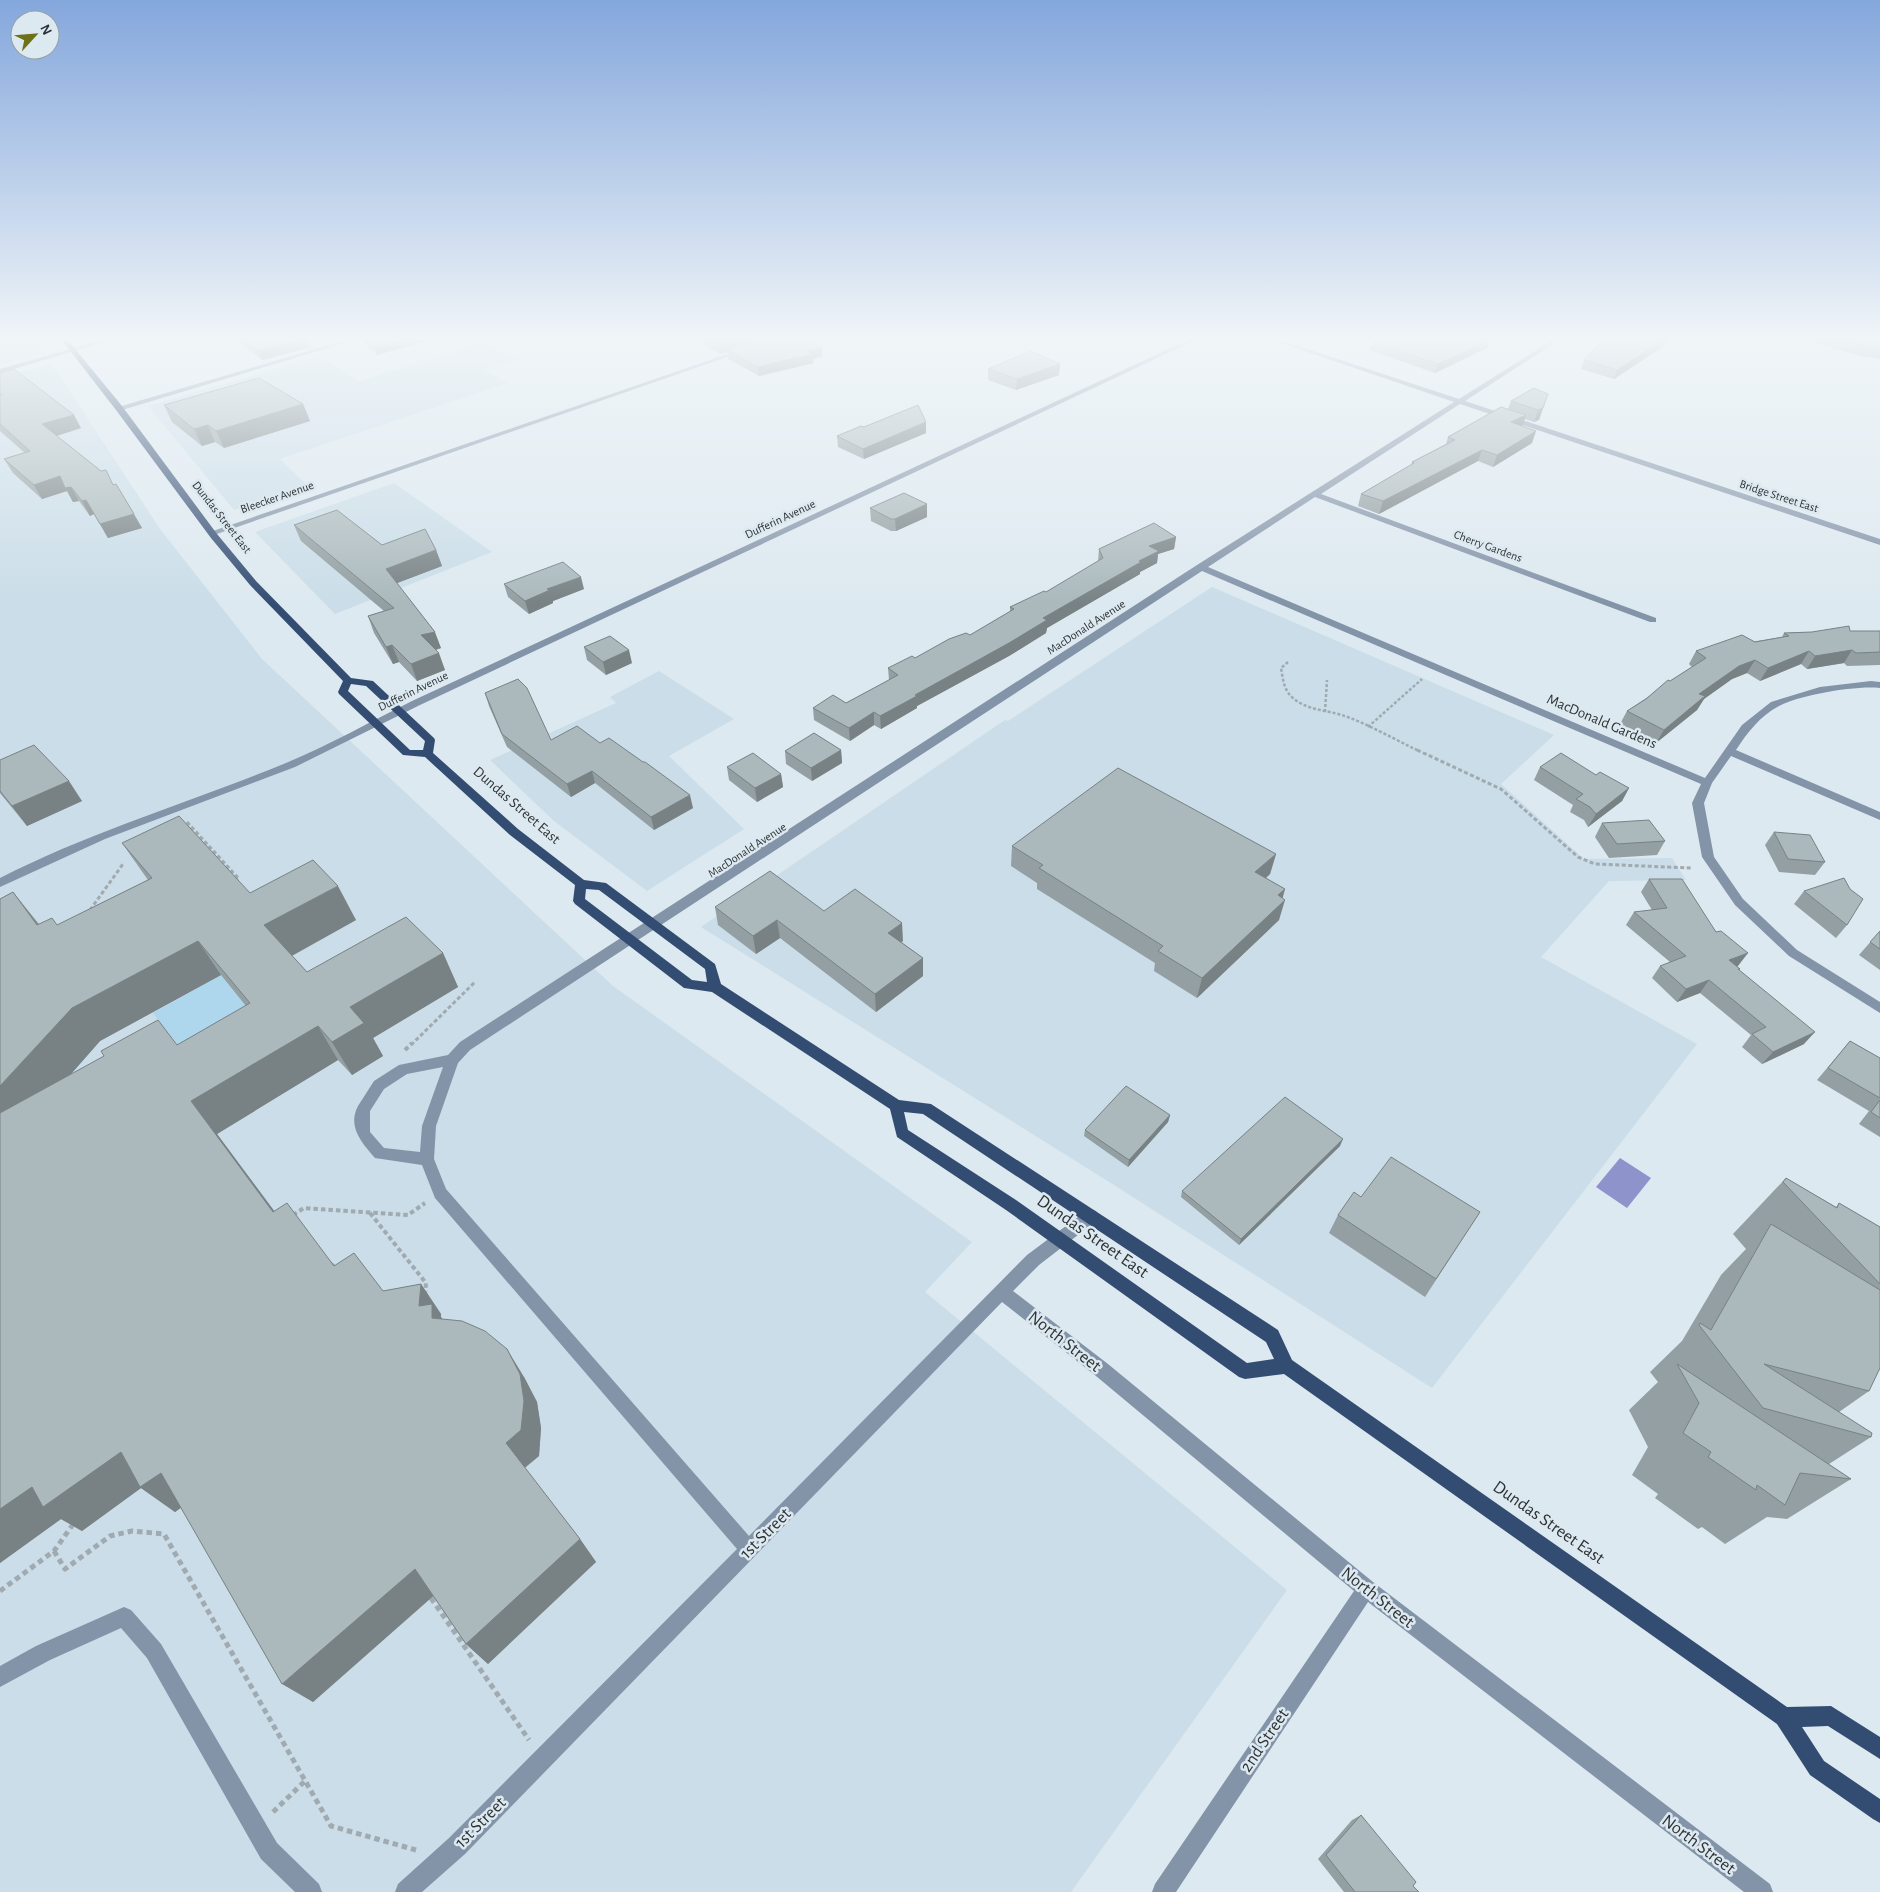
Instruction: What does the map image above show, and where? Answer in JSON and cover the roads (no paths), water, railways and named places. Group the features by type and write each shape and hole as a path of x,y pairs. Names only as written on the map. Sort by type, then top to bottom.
{"main road":[{"name":"Dundas Street East","path":"133,427 211,532 264,595 348,681"},
{"path":"348,681 369,683 399,711 430,740 428,754 407,753 342,692 348,681"},
{"name":"Dundas Street East","path":"428,754 514,832 581,884 602,886 711,966 715,987"},
{"name":"Dundas Street East","path":"581,884 579,901 689,985 715,987 896,1106 926,1108 1272,1336 1286,1366 1784,1717 1817,1768 1880,1812"},
{"name":"Dundas Street East","path":"896,1106 902,1132 1246,1371 1286,1366"},
{"path":"1784,1717 1831,1716 1880,1749"}],"street":[{"name":"Bleecker Avenue","path":"211,532 518,427"},
{"name":"Dufferin Avenue","path":"0,883 23,870 134,824 275,772 339,743 399,711 1006,427"},
{"name":"MacDonald Avenue","path":"452,1060 465,1046 655,926 1200,567 1418,427"},
{"name":"Bridge Street East","path":"1538,427 1880,542"},
{"name":"Cherry Gardens","path":"1314,494 1653,620"},
{"name":"MacDonald Gardens","path":"1200,567 1707,783"},
{"path":"1880,685 1871,684 1820,690 1775,704 1746,727 1707,783 1698,803 1708,856 1739,902 1793,953 1880,1008"},
{"path":"1730,751 1880,816"},
{"path":"427,1159 380,1154 363,1134 363,1110 379,1085 404,1068 452,1060 429,1126 427,1159 440,1193 749,1549"},
{"name":"1st Street","path":"406,1892 443,1858 542,1759 1033,1260 1091,1216"},
{"name":"North Street","path":"1002,1292 1102,1370 1366,1589 1762,1892"},
{"name":"2nd Street","path":"1162,1892 1366,1589"},
{"path":"0,1677 43,1653 124,1617 154,1651 269,1851 311,1892"}],"water":[{"path":"1620,1158 1651,1178 1627,1208 1596,1187"}]}
